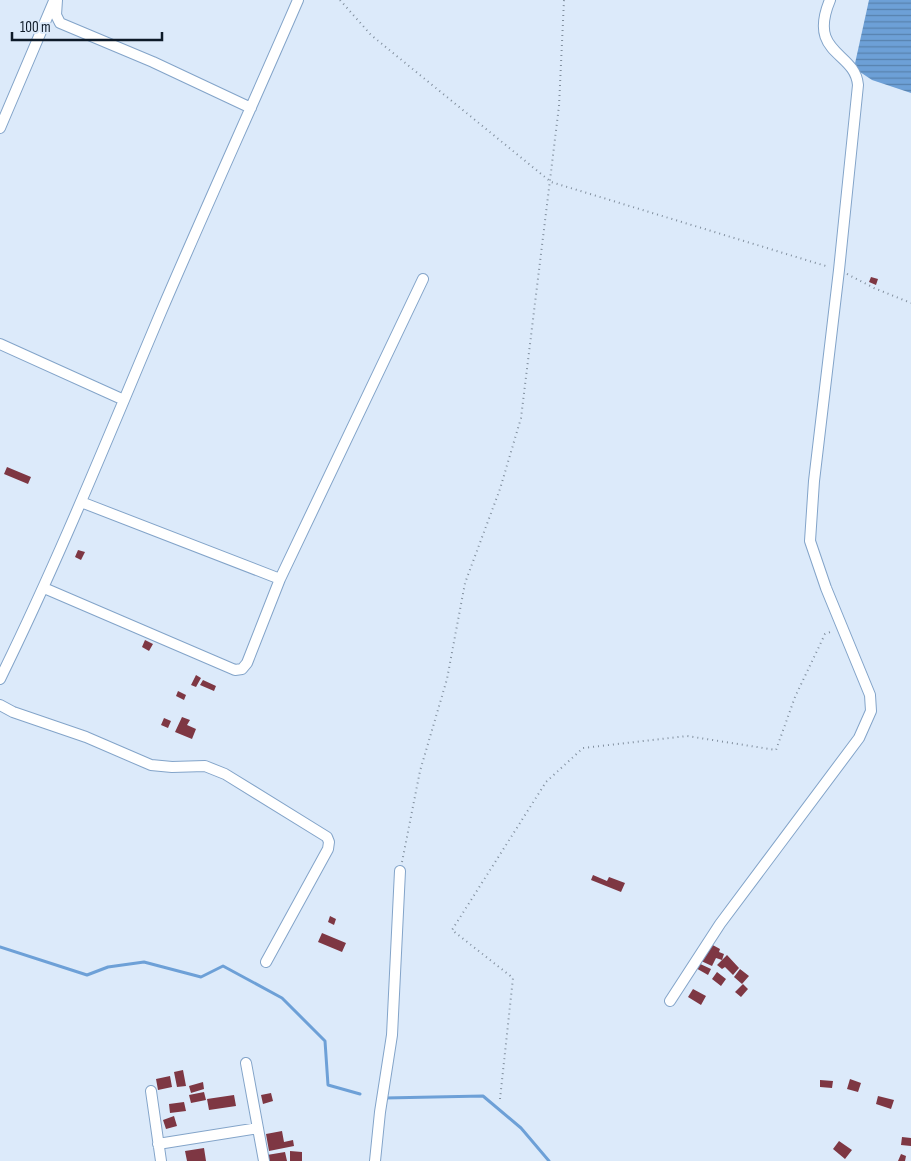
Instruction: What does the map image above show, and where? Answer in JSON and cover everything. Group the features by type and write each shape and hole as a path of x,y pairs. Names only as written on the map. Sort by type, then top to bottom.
{"street":[{"path":"56,0 56,15 60,23 153,62 251,108"},
{"path":"0,128 56,0"},
{"path":"0,679 44,588 213,191 298,0"},
{"path":"670,1001 720,924 768,862 866,726 871,711 870,695 810,541 814,482 858,85 857,77 827,42 824,15 830,0"},
{"path":"44,588 235,670 242,669 247,663 280,579 422,279"},
{"path":"0,344 124,400"},
{"path":"81,502 280,579"},
{"path":"0,705 13,712 86,737 151,765 172,767 204,766 225,774 327,837 329,842 328,849 266,962"},
{"path":"375,1161 380,1112 392,1035 400,871"},
{"path":"246,1063 264,1161"},
{"path":"151,1091 161,1161"},
{"path":"158,1144 258,1128"}],"path":[{"path":"340,0 372,35 551,182 839,270 874,288 911,303"},
{"path":"400,871 420,771 447,679 465,583 500,489 521,418 559,106 564,0"},
{"path":"500,1099 513,978 452,930 546,782 584,748 687,736 776,750 795,697 825,634 843,628"}],"water":[{"path":"869,0 911,0 911,93 872,80 854,68"}],"building":[{"path":"871,277 878,279 876,285 869,282"},
{"path":"7,467 31,477 28,484 4,474"},
{"path":"78,550 85,552 81,560 75,557"},
{"path":"145,640 153,644 149,651 142,647"},
{"path":"196,675 201,678 196,687 191,685"},
{"path":"203,680 216,686 214,691 200,685"},
{"path":"178,691 186,695 184,700 176,696"},
{"path":"182,717 190,720 187,725 196,729 192,739 175,732"},
{"path":"164,718 171,721 168,728 161,725"},
{"path":"593,875 607,881 609,877 625,883 621,892 591,880"},
{"path":"330,916 336,919 334,925 328,922"},
{"path":"322,933 346,943 342,952 318,942"},
{"path":"709,943 720,949 719,952 724,954 722,960 716,958 712,966 699,960"},
{"path":"727,955 739,968 733,975 725,967 722,969 717,965"},
{"path":"696,962 711,969 708,975 694,967"},
{"path":"740,969 749,976 742,984 734,977"},
{"path":"717,972 726,979 721,986 712,979"},
{"path":"743,984 748,989 741,997 735,992"},
{"path":"693,989 706,996 701,1005 688,997"},
{"path":"183,1070 186,1086 177,1087 174,1072"},
{"path":"170,1076 172,1087 158,1090 156,1079"},
{"path":"850,1079 861,1083 858,1092 847,1089"},
{"path":"820,1080 833,1081 832,1088 820,1087"},
{"path":"203,1082 204,1089 191,1093 189,1086"},
{"path":"204,1092 206,1100 191,1103 189,1095"},
{"path":"271,1093 273,1101 263,1104 261,1095"},
{"path":"234,1095 236,1106 209,1110 207,1099"},
{"path":"878,1096 894,1100 891,1109 876,1104"},
{"path":"184,1102 186,1111 170,1113 169,1104"},
{"path":"174,1116 177,1126 166,1129 163,1120"},
{"path":"282,1131 284,1142 293,1140 294,1146 269,1151 266,1134"},
{"path":"902,1137 911,1138 911,1146 901,1145"},
{"path":"839,1141 852,1150 845,1159 833,1149"},
{"path":"204,1148 206,1161 187,1161 185,1151"},
{"path":"290,1151 302,1152 302,1161 290,1161"},
{"path":"285,1152 287,1161 268,1161 267,1155"},
{"path":"901,1154 906,1156 905,1161 898,1161"}],"waterway":[{"path":"0,947 87,975 108,967 144,962 201,977 223,966 282,998 325,1041 328,1085 360,1094"},
{"path":"385,1098 483,1096 521,1128 549,1161"}]}
